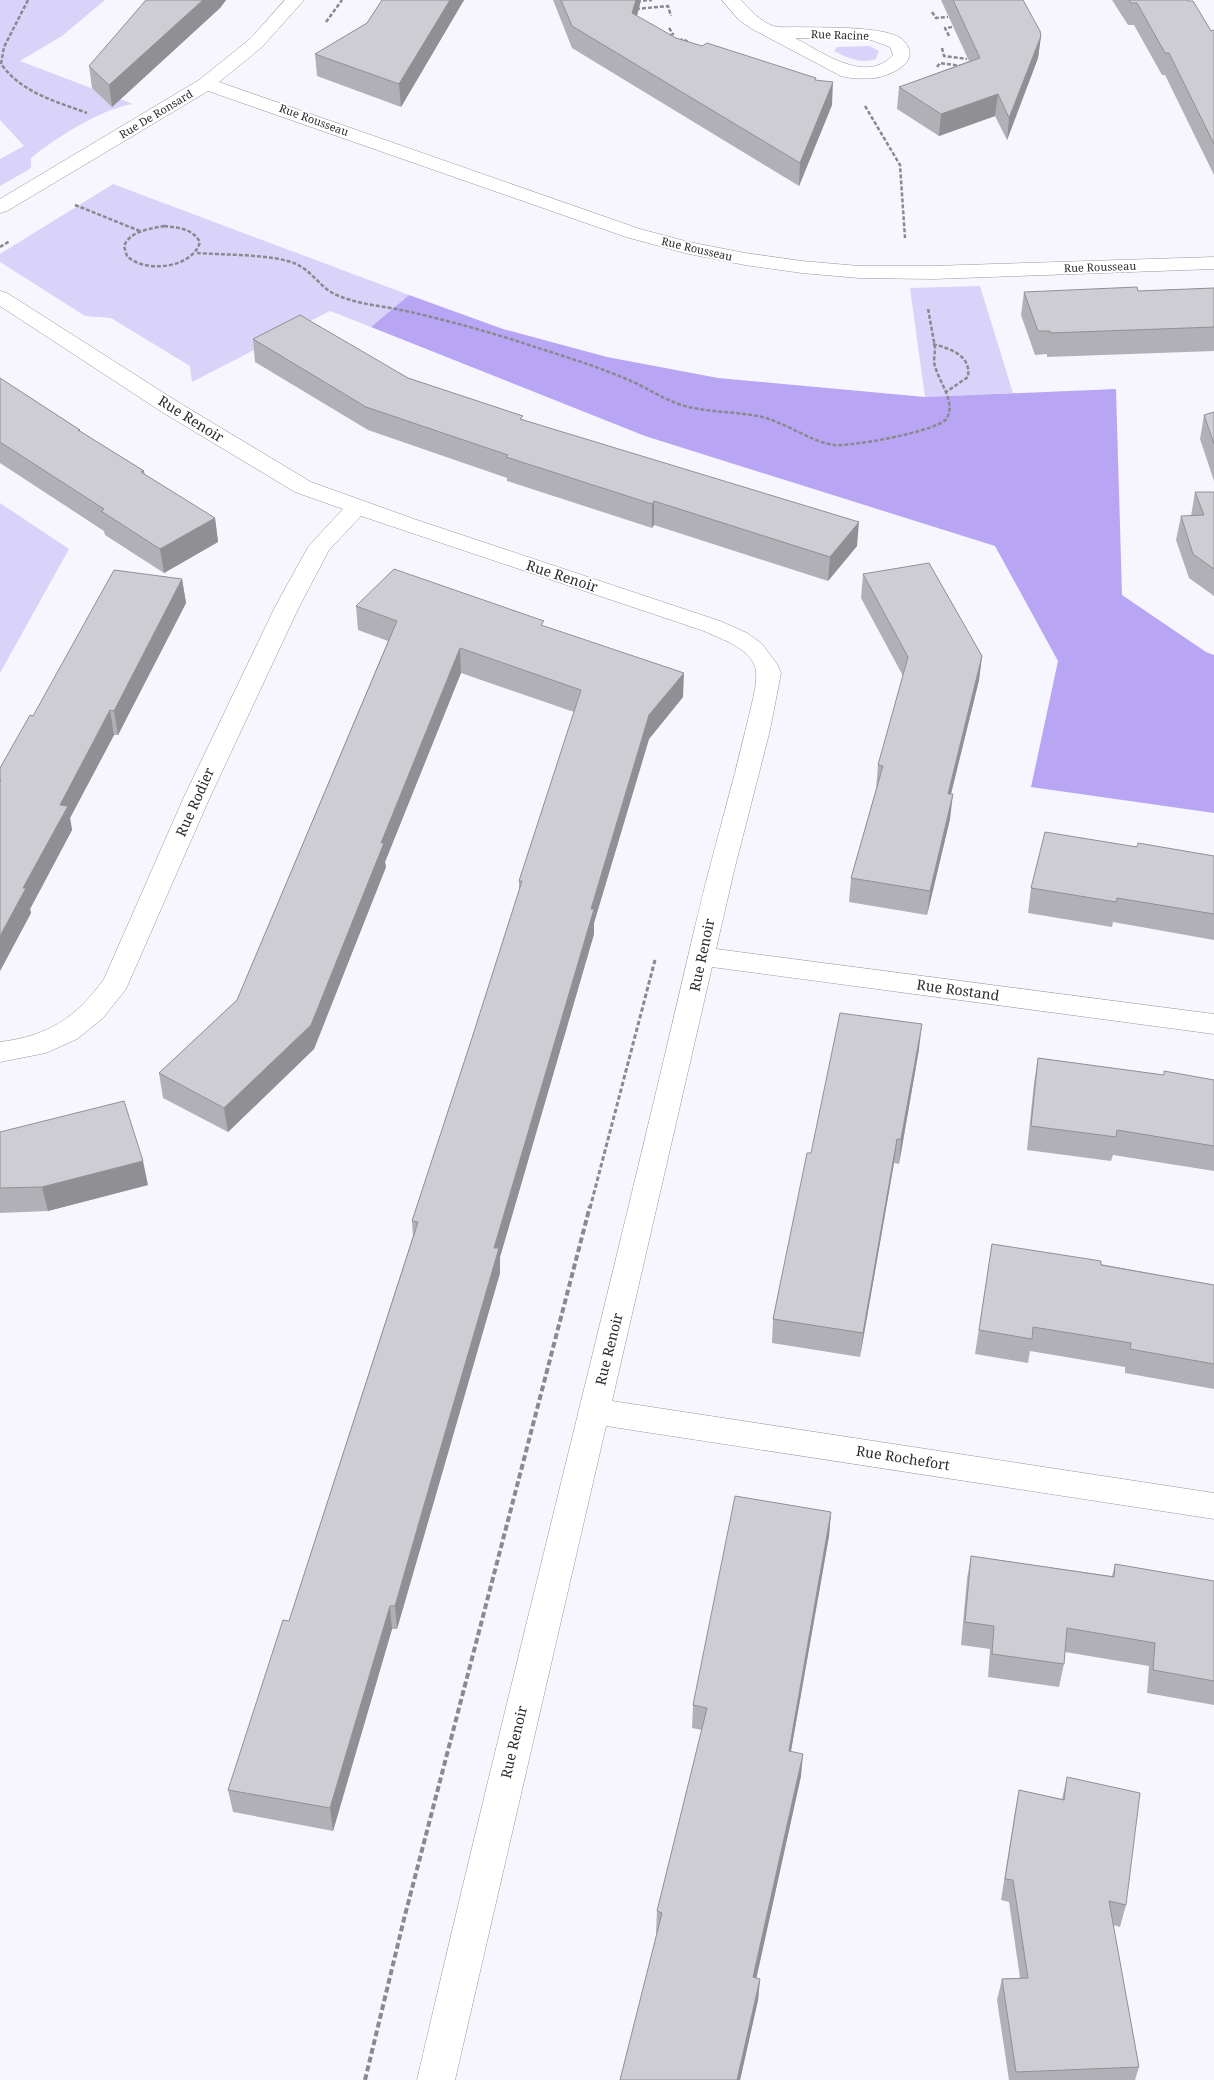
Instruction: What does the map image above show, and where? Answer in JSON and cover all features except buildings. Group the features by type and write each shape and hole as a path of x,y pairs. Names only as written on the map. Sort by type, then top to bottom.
{"street":[{"name":"Rue De Ronsard","path":"0,207 206,84 256,43 295,0"},
{"name":"Rue Racine","path":"731,0 745,16 773,32 831,65 856,73 875,72 895,64 902,56 902,51 897,43 871,35 773,32"},
{"name":"Rue Rousseau","path":"206,84 268,104 633,233 682,247 720,255 809,268 860,272 927,272 1214,263"},
{"name":"Rue Renoir","path":"0,297 170,407 303,487 357,507 712,626 747,643 758,652 766,663 769,673 713,900 702,956 621,1300 476,1900 436,2080"},
{"name":"Rue Rodier","path":"0,1052 22,1049 60,1036 76,1027 103,1003 116,982 197,797 287,608 319,547 357,507"},
{"name":"Rue Rostand","path":"702,956 1214,1024"},
{"name":"Rue Rochefort","path":"593,1411 1214,1506"}],"path":[{"path":"28,0 4,46 1,64 6,74 26,87 92,115"},
{"path":"635,1 652,0"},
{"path":"632,10 668,6 671,16"},
{"path":"932,12 936,18 948,17"},
{"path":"949,36 945,28 953,27"},
{"path":"664,37 673,34 669,28"},
{"path":"674,43 683,39 696,46"},
{"path":"942,48 944,56 967,59"},
{"path":"934,71 940,63 964,66"},
{"path":"861,100 900,165 905,240"},
{"path":"69,203 140,232"},
{"path":"164,226 187,230 195,234 200,240 201,246 197,252 180,263 161,266 142,264 126,256 124,250 125,243 140,232 164,226"},
{"path":"197,252 276,259 296,264 310,273 324,288 338,296 359,303 406,311 526,344 625,378 664,399 687,407 760,417 789,426 815,439 834,445 853,445 942,424 948,416 949,404 946,392 934,365 928,304"},
{"path":"933,344 960,355 968,362 970,370 968,377 959,385 946,392"},
{"path":"366,2080 404,1919 656,958"}],"shaded area":[{"path":"0,0 105,0 62,36 20,61 133,104 108,111 66,133 31,158 31,167 28,170 0,186 0,159 24,146 0,120"},
{"path":"869,46 879,51 876,59 859,61 834,51 837,47"},
{"path":"113,184 409,295 371,327 330,311 192,382 190,366 111,318 85,316 0,262 0,254"},
{"path":"980,286 1013,393 925,397 910,288"},
{"path":"409,295 503,329 607,357 718,378 925,397 1116,389 1122,595 1206,652 1214,655 1214,813 1031,787 1058,661 995,546 645,436 371,327"},
{"path":"0,503 69,549 0,673"}]}
